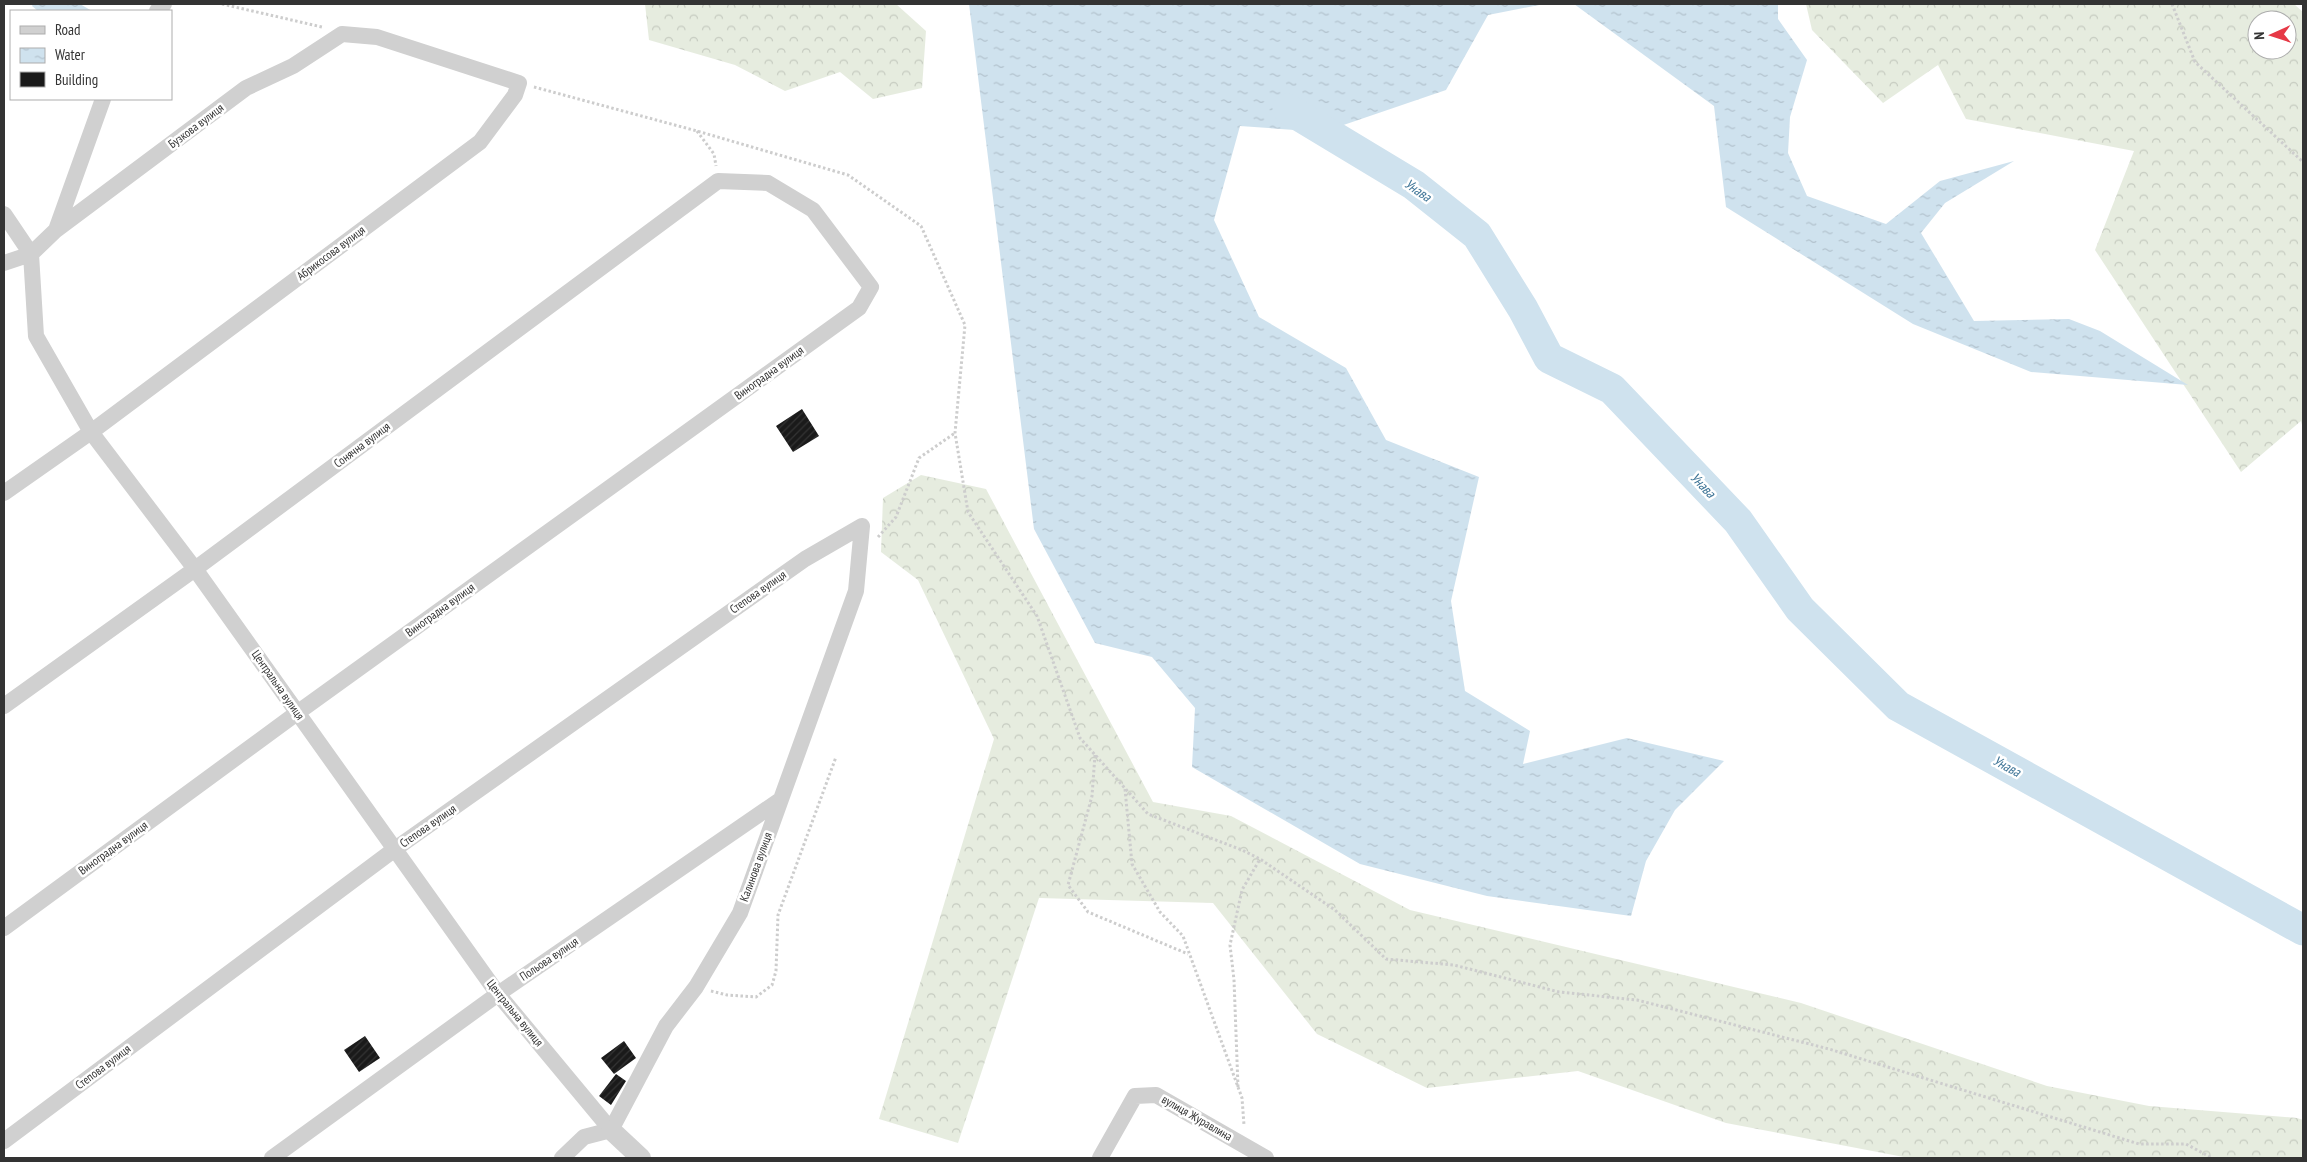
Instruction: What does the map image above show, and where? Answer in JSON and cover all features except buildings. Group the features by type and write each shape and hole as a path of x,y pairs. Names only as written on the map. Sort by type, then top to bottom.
{"street":[{"name":"Абрикосова вулиця","path":"4,493 91,432 480,142 515,95 519,83 377,37 342,34"},
{"name":"Бузкова вулиця","path":"32,254 56,230 246,88 293,66 342,34"},
{"path":"56,230 103,100"},
{"name":"Виноградна вулиця","path":"4,928 859,308 871,287 813,210 768,183 718,181"},
{"name":"Сонячна вулиця","path":"4,706 195,569 718,181"},
{"path":"4,214 32,254 4,263"},
{"name":"Центральна вулиця","path":"32,254 36,336 91,432 195,569 498,994 611,1130"},
{"name":"Калинова вулиця","path":"611,1130 666,1026 696,987 740,913 856,591 862,526"},
{"name":"Степова вулиця","path":"4,1141 395,849 805,559 862,526"},
{"name":"Польова вулиця","path":"272,1158 498,994 780,800"},
{"name":"вулиця Журавлина","path":"1100,1158 1135,1096 1156,1095 1266,1158"},
{"path":"562,1158 584,1137 611,1130 641,1158"}],"path":[{"path":"222,4 321,26 342,34"},
{"path":"2172,4 2195,62 2303,162"},
{"path":"697,131 714,154 718,181"},
{"path":"859,558 896,517 919,458 955,432 968,512 1038,616 1080,738 1148,814 1242,850 1260,859 1335,910 1386,959 1454,966 1559,992 1638,1000 1829,1049 2139,1144 2186,1144 2212,1158"},
{"path":"1095,755 1092,796 1068,885 1088,912 1188,954"},
{"path":"696,987 726,995 756,997 772,985 776,971 778,914 836,757"},
{"path":"1125,788 1132,864 1160,912 1183,936 1242,1098 1245,1146"},
{"path":"1238,1091 1234,980 1230,946 1242,890 1260,859"}],"green space":[{"path":"645,4 896,4 926,31 922,88 873,99 840,72 785,91 735,65 649,40"},
{"path":"1806,4 2294,4 2303,12 2303,429 2301,421 2241,472 2095,250 2134,151 1966,119 1938,65 1883,103 1812,30"},
{"path":"921,475 986,489 1153,802 1231,816 1410,910 1801,1003 2047,1086 2149,1106 2297,1118 2303,1120 2303,1158 1909,1158 1726,1123 1578,1071 1427,1088 1317,1034 1213,903 1039,898 958,1143 879,1119 994,739 918,580 881,552 883,498"}],"water":[{"path":"33,4 80,4 90,10 37,10 32,6"},
{"path":"969,4 1544,4 1488,15 1446,90 1323,132 1240,126 1214,220 1259,317 1346,368 1386,440 1479,477 1451,601 1465,691 1530,731 1523,764 1627,738 1724,761 1675,810 1646,861 1631,916 1487,896 1360,864 1192,767 1195,708 1152,657 1095,643 1034,529"},
{"path":"1574,4 1778,4 1778,19 1807,60 1790,117 1788,153 1807,196 1886,224 1940,181 2014,161 1945,203 1921,233 1974,321 2069,319 2100,331 2188,385 2031,372 1913,324 1726,207 1714,106"}],"waterway":[{"name":"Унава","path":"1288,109 1414,185 1477,235 1523,309 1549,358 1612,389 1738,521 1800,609 1898,706 2303,930"}]}
